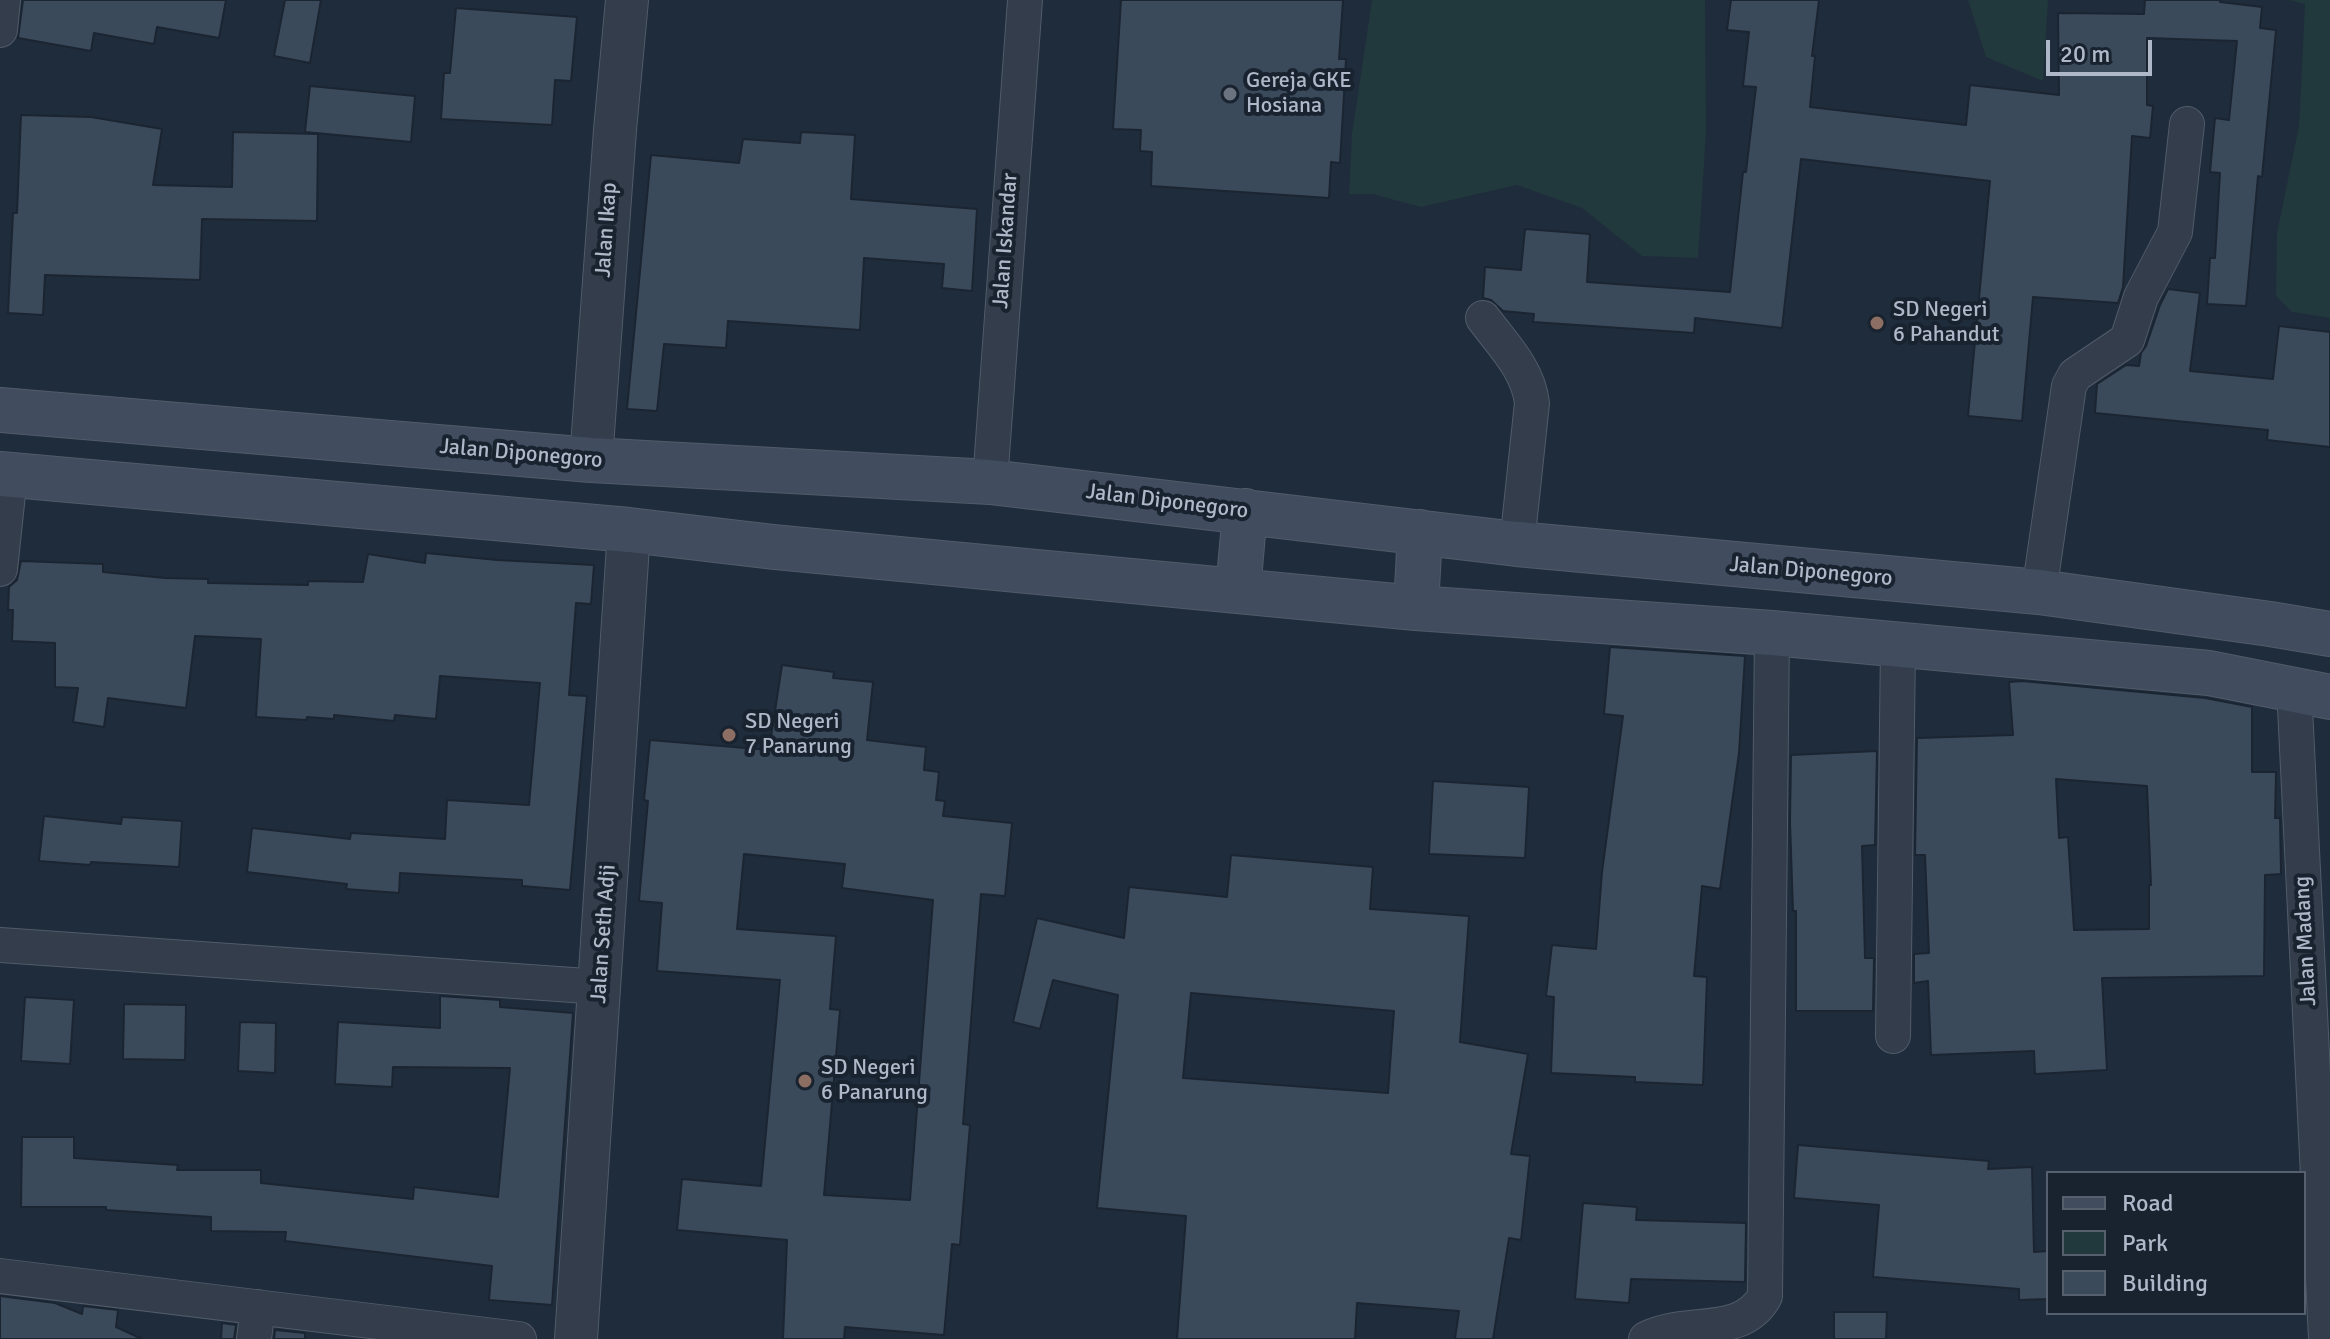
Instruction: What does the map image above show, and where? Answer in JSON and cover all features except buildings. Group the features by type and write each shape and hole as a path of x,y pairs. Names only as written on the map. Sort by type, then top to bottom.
{"main road":[{"name":"Jalan Diponegoro","path":"0,410 591,460 990,482 1517,544 2039,592 2330,634"},
{"path":"5,475 629,530 789,549 1416,608 1772,633 2209,673 2312,692"},
{"path":"1238,591 1245,511"},
{"path":"1416,608 1420,532"}],"street":[{"path":"0,30 3,0"},
{"name":"Jalan Ikap","path":"591,460 627,0"},
{"name":"Jalan Iskandar","path":"990,482 1025,0"},
{"path":"2039,592 2069,386 2075,375 2127,340 2141,297 2175,232 2187,124"},
{"path":"1483,318 1523,370 1530,386 1532,403 1517,544"},
{"path":"0,569 5,475"},
{"name":"Jalan Seth Adji","path":"576,1339 629,530"},
{"path":"1646,1339 1674,1333 1721,1333 1754,1316 1765,1296 1772,633"},
{"path":"1893,1036 1898,646"},
{"name":"Jalan Madang","path":"2312,692 2325,1208 2314,1282 2326,1339"},
{"path":"0,945 601,987"},
{"path":"0,1276 256,1323 519,1339"}],"green space":[{"path":"1372,0 1705,0 1706,132 1698,258 1642,256 1582,208 1517,185 1421,207 1372,194 1349,194 1352,134"},
{"path":"1968,0 2048,0 2043,81 1986,57"},
{"path":"2289,0 2330,0 2330,318 2292,312 2276,296 2277,233 2299,126 2305,4"}],"place":[{"name":"Gereja GKE Hosiana","path":"1230,94"},
{"name":"SD Negeri 6 Pahandut","path":"1877,323"},
{"name":"SD Negeri 7 Panarung","path":"729,735"},
{"name":"SD Negeri 6 Panarung","path":"805,1081"}]}
